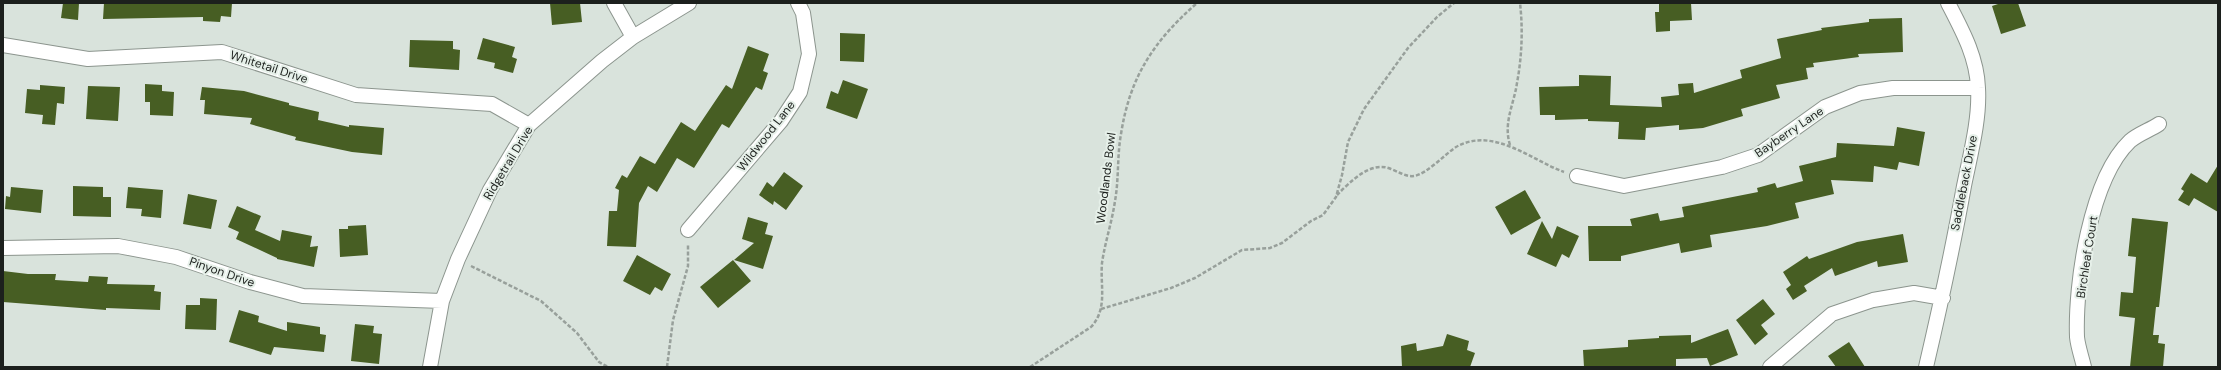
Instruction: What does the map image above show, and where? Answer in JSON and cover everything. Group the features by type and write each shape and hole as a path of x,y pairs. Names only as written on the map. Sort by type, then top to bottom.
{"street":[{"path":"614,3 633,37"},
{"name":"Ridgetrail Drive","path":"430,367 442,301 458,259 490,190 528,125 602,61 633,37 689,3"},
{"name":"Wildwood Lane","path":"688,230 781,121 800,92 809,54 802,13 798,3"},
{"name":"Saddleback Drive","path":"1926,367 1943,298 1974,137 1978,88 1974,59 1964,34 1948,3"},
{"name":"Whitetail Drive","path":"3,45 88,59 222,52 356,95 492,104 528,125"},
{"name":"Bayberry Lane","path":"1577,176 1624,186 1722,167 1758,155 1825,107 1860,93 1893,88 1978,88"},
{"name":"Birchleaf Court","path":"2084,367 2077,339 2080,281 2090,224 2105,182 2119,155 2131,141 2159,124"},
{"name":"Pinyon Drive","path":"3,248 118,246 176,256 250,282 303,296 442,301"},
{"path":"1770,367 1832,314 1872,300 1914,293 1943,298"}],"path":[{"name":"Woodlands Bowl","path":"1030,367 1092,327 1099,318 1102,309 1102,264 1115,200 1120,135 1126,106 1136,80 1160,39 1197,3"},
{"path":"1336,197 1348,142 1364,109 1408,48 1437,17 1454,3"},
{"path":"1510,146 1508,138 1508,123 1517,84 1522,38 1520,3"},
{"path":"1102,309 1171,288 1195,278 1242,250 1270,248 1282,243 1311,221 1323,215 1336,197 1349,183 1378,167 1386,167 1412,176 1420,175 1457,147 1467,143 1490,141 1510,146 1547,166 1577,176"},
{"path":"667,367 673,320 688,266 688,230"},
{"path":"458,259 540,300 577,333 599,362 608,367"}],"building":[{"path":"63,3 79,3 78,20 61,18"},
{"path":"104,3 232,3 231,17 221,16 220,22 203,21 203,17 103,19"},
{"path":"550,3 580,3 582,22 552,25"},
{"path":"1659,3 1691,3 1692,20 1670,21 1670,31 1656,32 1655,12 1659,12"},
{"path":"2001,3 2018,3 2026,26 2001,34 1992,6"},
{"path":"1902,18 1903,52 1858,54 1859,57 1813,63 1814,67 1806,68 1808,79 1776,85 1780,98 1741,109 1743,116 1703,128 1679,130 1679,125 1646,128 1645,140 1618,139 1619,122 1588,121 1588,119 1555,120 1555,115 1540,115 1539,87 1579,86 1579,75 1611,76 1610,105 1662,107 1661,97 1679,95 1678,84 1693,83 1694,93 1742,78 1740,70 1781,58 1777,39 1822,30 1821,28 1869,22 1869,19"},
{"path":"840,33 865,34 864,62 840,61"},
{"path":"483,38 515,47 512,57 517,59 513,73 494,68 495,63 477,59"},
{"path":"410,40 453,41 453,49 460,50 459,70 409,67"},
{"path":"748,46 769,54 763,71 768,73 762,90 756,87 729,128 722,124 694,168 677,158 657,192 648,186 639,203 636,247 607,246 609,211 617,211 619,190 615,188 622,175 627,178 640,156 655,164 681,122 695,131 726,85 732,89"},
{"path":"843,80 868,89 857,119 826,108 831,91 838,94"},
{"path":"145,84 162,85 162,91 174,92 173,116 150,115 150,102 145,102"},
{"path":"40,85 65,87 64,104 57,103 55,125 42,124 43,115 25,113 27,89 40,90"},
{"path":"88,86 120,87 118,121 86,119"},
{"path":"202,87 244,91 289,103 289,105 319,112 318,120 349,127 349,125 384,128 382,155 352,152 295,140 296,137 250,124 252,118 204,114 205,100 200,100"},
{"path":"1897,127 1925,132 1919,166 1899,162 1897,170 1874,166 1873,182 1831,180 1834,194 1795,203 1799,218 1767,226 1710,235 1712,247 1681,253 1679,243 1621,256 1621,261 1589,261 1588,226 1632,226 1630,219 1658,213 1660,221 1684,217 1682,207 1758,192 1757,188 1775,183 1777,188 1803,181 1799,166 1836,157 1837,143 1894,146"},
{"path":"2218,165 2218,212 2194,198 2189,206 2178,200 2184,191 2181,189 2191,173 2207,183"},
{"path":"784,172 803,186 786,210 774,201 773,205 759,195 767,182 773,187"},
{"path":"73,186 103,187 103,197 111,197 111,217 73,216"},
{"path":"11,187 43,190 41,213 5,209 6,196 10,197"},
{"path":"128,187 163,190 161,218 141,216 142,209 126,208"},
{"path":"1525,190 1541,218 1511,235 1495,207"},
{"path":"188,194 217,200 211,229 183,224"},
{"path":"237,206 261,216 255,230 280,241 282,230 312,236 310,247 318,246 314,267 277,259 236,239 239,232 228,227"},
{"path":"748,217 768,223 765,234 773,236 763,269 734,260 754,243 742,239"},
{"path":"2132,218 2168,222 2159,307 2156,307 2153,335 2159,335 2158,343 2165,344 2163,367 2130,367 2135,318 2119,316 2121,292 2133,293 2136,257 2128,256"},
{"path":"1542,221 1552,239 1557,226 1579,236 1569,258 1562,254 1556,267 1527,254"},
{"path":"366,225 368,255 340,257 339,229 348,229 348,226"},
{"path":"1903,234 1908,262 1878,267 1877,261 1835,276 1832,268 1804,286 1807,291 1793,300 1786,289 1791,285 1783,272 1807,256 1809,259 1857,242"},
{"path":"637,255 671,274 662,291 655,287 650,295 623,281"},
{"path":"733,260 751,281 718,308 700,287"},
{"path":"3,271 28,274 56,274 55,280 88,282 89,276 108,277 107,284 155,285 154,291 161,292 160,310 106,308 106,310 3,302"},
{"path":"200,298 217,299 216,330 185,329 186,305 200,305"},
{"path":"1763,299 1775,314 1761,325 1768,334 1755,345 1736,320"},
{"path":"239,310 259,316 258,322 287,331 287,322 320,327 320,334 326,335 324,352 274,347 271,355 229,342"},
{"path":"355,324 374,326 373,333 382,334 379,364 351,361"},
{"path":"1728,329 1738,355 1710,366 1707,358 1676,359 1676,367 1584,367 1583,350 1628,347 1628,340 1659,338 1659,336 1691,335 1691,343"},
{"path":"1447,334 1469,341 1467,350 1475,353 1470,367 1402,367 1401,346 1416,343 1417,351 1443,346"},
{"path":"1849,342 1865,367 1836,367 1828,356"}]}
